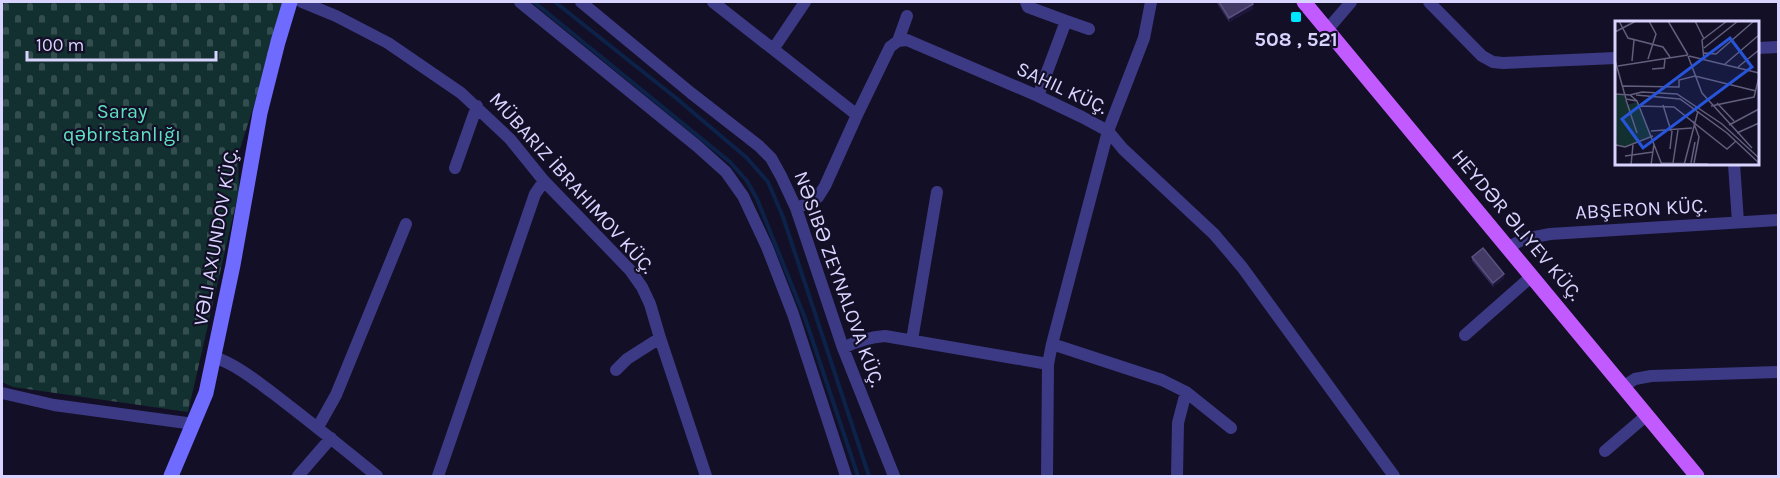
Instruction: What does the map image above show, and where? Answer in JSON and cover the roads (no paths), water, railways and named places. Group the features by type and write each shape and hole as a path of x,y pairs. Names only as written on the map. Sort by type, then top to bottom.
{"main road":[{"name":"HEYDƏR ƏLIYEV KÜÇ.","path":"1304,2 1697,477"}],"street":[{"name":"VƏLI AXUNDOV KÜÇ.","path":"171,477 206,393 233,265 260,113 290,2"},
{"name":"MÜBARIZ İBRAHIMOV KÜÇ.","path":"302,2 336,16 388,43 477,106 510,139 544,181 630,270 650,304 706,477"},
{"path":"520,2 697,146 726,172 743,196 767,247 793,314 846,477"},
{"name":"NƏSIBƏ ZEYNALOVA KÜÇ.","path":"581,2 771,158 796,208 843,348 894,477"},
{"path":"713,2 857,115"},
{"path":"774,48 805,2"},
{"path":"1026,2 1028,7 1089,28"},
{"path":"1047,477 1048,364 1052,344 1108,131 1144,38 1151,2"},
{"path":"1326,30 1352,2"},
{"path":"1429,2 1482,56 1493,62 1615,58"},
{"path":"796,208 812,202 825,186 890,47 898,41 907,16"},
{"path":"1038,96 1066,21"},
{"name":"SAHIL KÜÇ.","path":"898,41 907,40 1038,96 1108,131 1123,149 1214,234 1242,267 1394,477"},
{"path":"1759,48 1779,47"},
{"path":"455,168 477,106"},
{"path":"1734,165 1738,222"},
{"path":"438,477 534,194 544,181"},
{"path":"912,340 937,192"},
{"name":"ABŞERON KÜÇ.","path":"1508,248 1524,239 1550,234 1779,220"},
{"path":"318,427 336,395 406,224"},
{"path":"1465,335 1532,276"},
{"path":"843,348 860,340 885,336 1048,364"},
{"path":"616,370 660,338"},
{"path":"1052,344 1162,380 1186,392 1231,428"},
{"path":"214,357 242,370 318,427 377,477"},
{"path":"1624,386 1635,380 1651,376 1779,372"},
{"path":"1177,477 1178,423 1186,392"},
{"path":"2,395 54,405 194,424"},
{"path":"1605,451 1647,415"},
{"path":"298,477 331,438"}],"waterway":[{"path":"534,2 730,162 747,181 757,199 805,318 858,476"},
{"path":"555,2 676,98 747,158 768,182 783,217 869,476"}],"place":[{"name":"508 , 521","path":"1296,17"}],"park label":[{"name":"Saray qəbirstanlığı","path":"122,122"}]}
